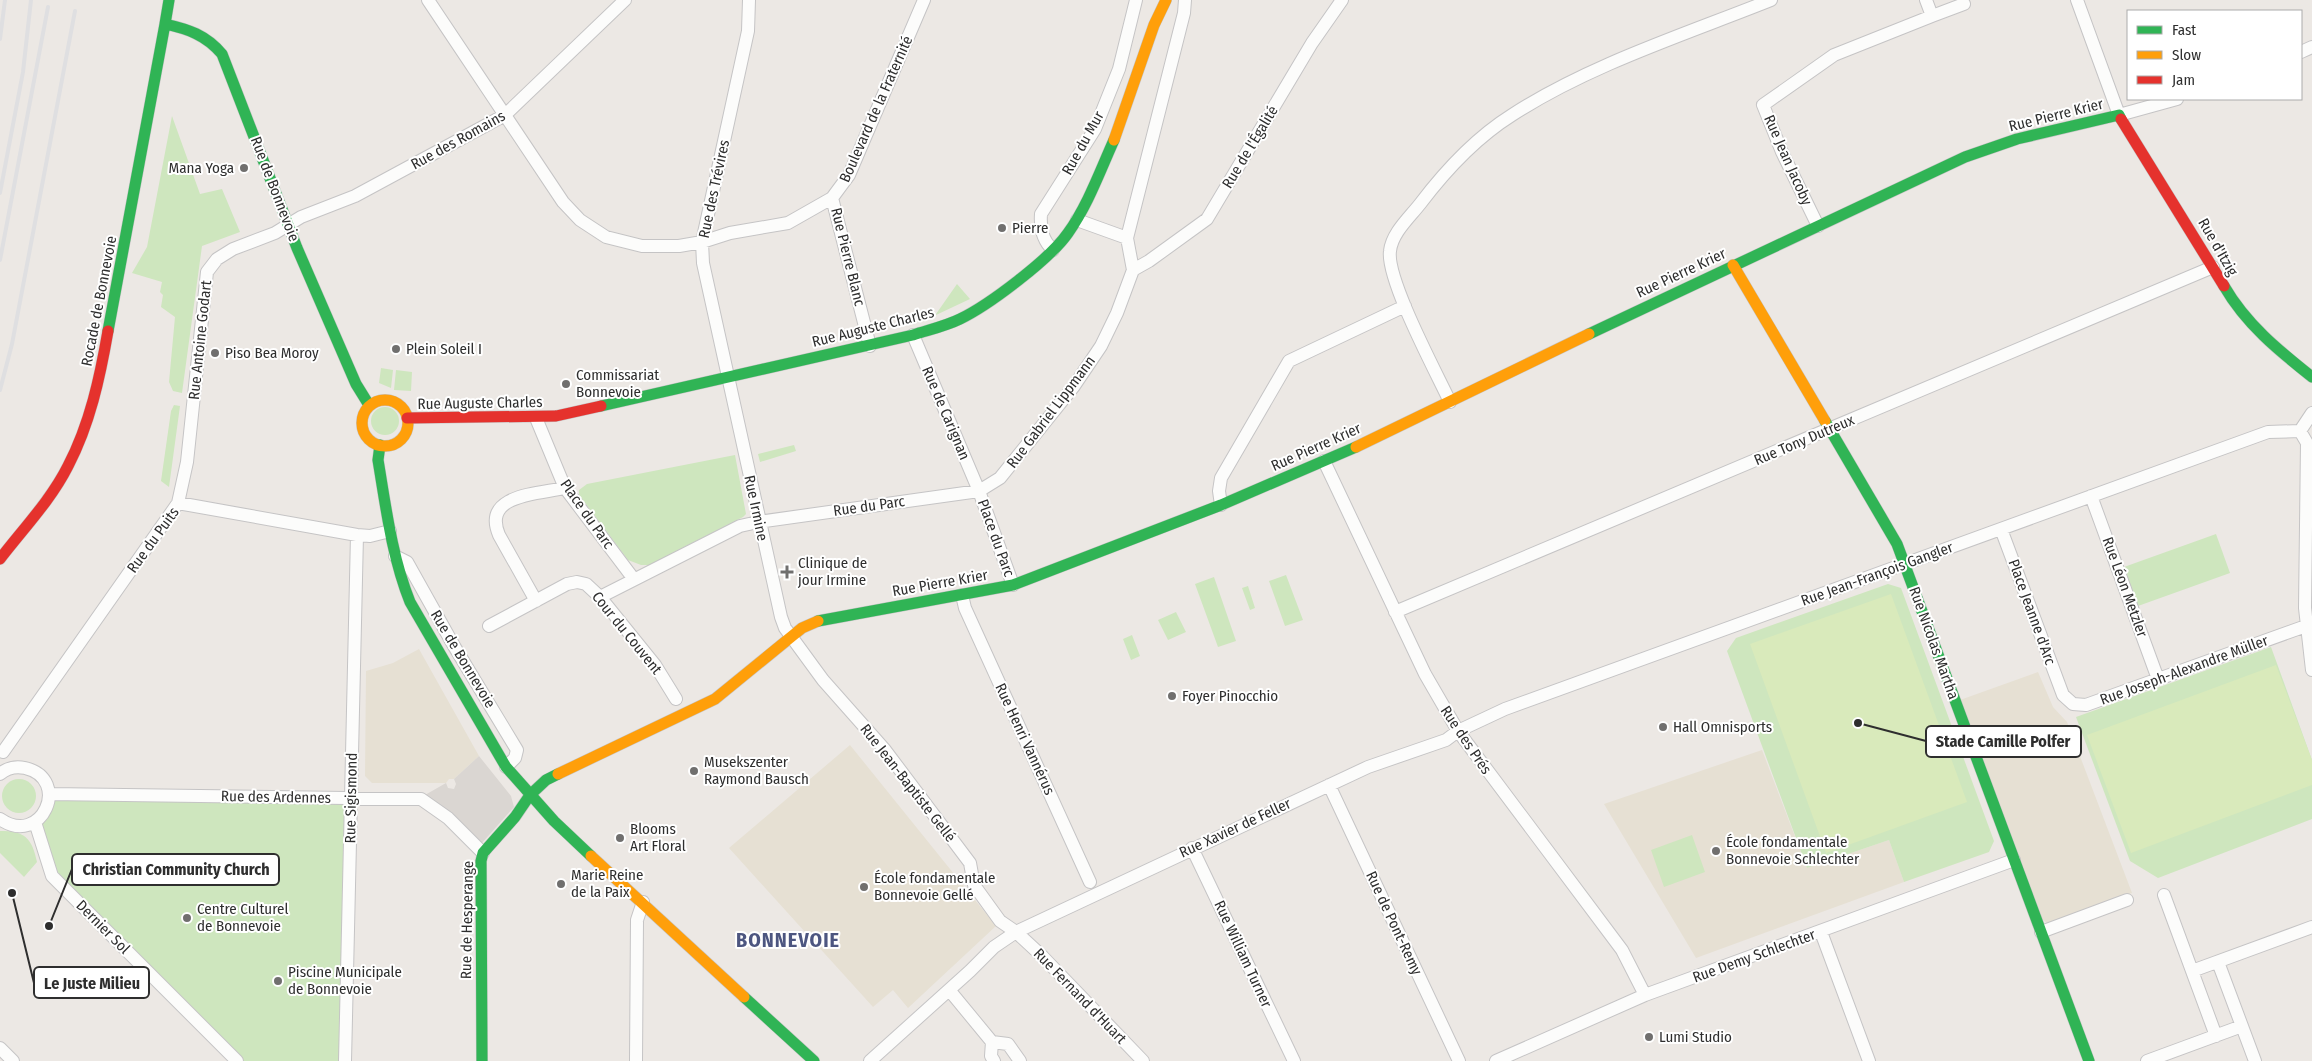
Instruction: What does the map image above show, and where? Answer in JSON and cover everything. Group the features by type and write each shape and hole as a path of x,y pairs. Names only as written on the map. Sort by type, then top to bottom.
{"main road":[{"path":"165,24 169,0"},
{"name":"Rue Auguste Charles","path":"407,418 536,418 556,416 913,336 960,319 1001,294 1053,250 1077,220 1116,135 1154,25 1166,0"},
{"name":"Rue de Bonnevoie","path":"165,24 200,34 212,42 222,54 288,225 356,384 369,405"},
{"name":"Rocade de Bonnevoie","path":"0,559 51,493 79,444 89,419 109,328 165,24"},
{"name":"Rue Pierre Krier","path":"530,795 554,775 715,699 791,636 814,622 831,617 1013,585 1221,505 1324,461 1965,157 2018,139 2119,115"},
{"name":"Rue d'Itzig","path":"2119,115 2228,294 2248,321 2270,344 2312,377"},
{"name":"Rue Nicolas Martha","path":"1734,265 1897,544 2089,1061"},
{"path":"380,400 392,401 402,408 407,418 404,436 397,442 389,445 380,445 371,441 362,428 363,413 369,405 380,400"},
{"name":"Rue de Bonnevoie","path":"380,445 378,460 400,578 410,602 506,767 554,821 814,1061"},
{"name":"Rue de Hesperange","path":"482,1061 481,861 483,853 515,817 530,795"}],"street":[{"name":"Boulevard de la Fraternité","path":"428,0 563,202 580,220 606,237 642,246 679,246 702,242 730,233 788,223 832,198 849,175 924,0"},
{"name":"Rue des Romains","path":"288,225 301,217 355,196 505,116 625,0"},
{"name":"Rue des Trévires","path":"728,377 703,263 702,242 748,30 750,0"},
{"name":"Rue du Mur","path":"1053,250 1046,243 1040,225 1041,214 1095,129 1119,69 1136,0"},
{"path":"1133,270 1127,238 1184,13 1185,0"},
{"name":"Rue de l'Égalité","path":"1133,270 1149,261 1207,219 1312,42 1342,0"},
{"path":"1450,402 1405,306 1390,265 1389,252 1393,239 1438,181 1479,141 1510,115 1570,81 1771,0"},
{"path":"1926,0 1932,16"},
{"path":"2077,0 2119,115 2173,100"},
{"name":"Rue Jean Jacoby","path":"1818,226 1782,152 1763,105 1834,55 1964,4"},
{"name":"Rue Pierre Blanc","path":"832,198 870,346"},
{"path":"1077,220 1127,238"},
{"name":"Rue Antoine Godart","path":"178,503 187,462 207,272 217,259 234,249 275,234 288,225"},
{"name":"Rue Tony Dutreux","path":"1395,612 2213,267"},
{"name":"Rue Gabriel Lippmann","path":"979,491 1000,478 1074,386 1101,346 1117,313 1133,270"},
{"path":"1221,505 1219,491 1221,478 1289,361 1405,306"},
{"name":"Rue de Carignan","path":"913,336 979,491"},
{"name":"Rue Irmine","path":"728,377 758,522 781,617 791,636"},
{"path":"2312,413 2300,431 2308,443 2304,564 2306,626 2312,670"},
{"name":"Place du Parc","path":"536,418 565,488 633,578"},
{"name":"Rue Jean-François Gangler","path":"1458,732 1505,709 2268,432 2300,431"},
{"name":"Rue des Prés","path":"1324,461 1425,674 1458,732 1622,950 1645,995"},
{"path":"536,601 499,535 495,524 496,513 504,503 514,499 565,488"},
{"name":"Rue du Parc","path":"758,522 979,491"},
{"name":"Place du Parc","path":"979,491 1013,585"},
{"name":"Rue Léon Metzler","path":"2091,496 2158,679"},
{"name":"Rue du Puits","path":"2,750 178,503 357,535 370,536 390,531"},
{"path":"600,597 633,578 740,526 758,522"},
{"name":"Place Jeanne d'Arc","path":"2001,529 2063,695"},
{"name":"Rue Sigismond","path":"345,1061 357,535"},
{"name":"Rue de Bonnevoie","path":"395,556 407,562 454,646 517,750 515,758 506,767"},
{"name":"Cour du Couvent","path":"489,626 567,584 577,582 586,584 600,597 655,665 676,700"},
{"name":"Rue Henri Vannérus","path":"962,595 965,608 1090,882"},
{"name":"Rue Joseph-Alexandre Müller","path":"2063,695 2073,704 2086,705 2306,626"},
{"name":"Rue Jean-Baptiste Gellé","path":"791,636 823,680 885,750 970,863 974,885 1000,920 1016,932"},
{"name":"Rue Xavier de Feller","path":"870,1061 950,991 994,947 1016,932 1368,767 1446,740 1458,732"},
{"path":"0,819 16,826 26,826 35,822 46,810 49,794 46,784 36,772 22,767 6,771 2,750"},
{"name":"Rue de Pont-Remy","path":"1329,785 1459,1061"},
{"name":"Rue des Ardennes","path":"49,794 421,799 448,818 483,853"},
{"name":"Dernier Sol","path":"35,822 52,876 237,1061"},
{"name":"Rue William Turner","path":"1192,848 1294,1061"},
{"name":"Rue Demy Schlechter","path":"1496,1061 1645,995 2014,860"},
{"path":"2164,894 2216,1036"},
{"path":"2041,932 2127,900"},
{"path":"636,1061 636,920 643,902"},
{"path":"2192,971 2312,927"},
{"name":"Rue Fernand d'Huart","path":"1016,932 1043,957 1143,1061"},
{"path":"1821,932 1869,1061"},
{"path":"2218,962 2255,1061"},
{"path":"950,991 992,1042 1008,1044 1020,1061"},
{"path":"2147,1061 2242,1026"},
{"path":"992,1042 991,1056 994,1061"},
{"path":"0,1048 13,1061"}],"shaded area":[{"path":"419,649 479,756 454,779 449,779 446,783 372,783 365,776 366,671 393,663"},
{"path":"2038,672 2053,707 2067,722 2132,893 2048,924 2041,918 1960,700"},
{"name":"École fondamentale Bonnevoie Gellé","path":"850,745 996,926 908,1008 893,990 873,1007 729,848"},
{"name":"École fondamentale Bonnevoie Schlechter","path":"1762,750 1807,868 1889,840 1904,882 1696,958 1604,804"},
{"path":"479,756 511,796 514,807 482,843 452,815 425,795 446,783 448,788 454,789 456,784 454,779"}],"green space":[{"path":"172,116 200,194 222,189 240,232 202,246 182,393 173,391 169,382 175,317 161,307 163,295 160,292 162,282 132,273 147,247"},
{"path":"957,284 970,299 936,315 936,314"},
{"path":"381,368 393,370 391,388 379,383"},
{"path":"396,370 412,372 411,391 394,390"},
{"path":"174,405 180,406 169,487 161,481 171,411"},
{"path":"385,407 395,411 399,421 395,431 385,435 375,431 371,421 375,411"},
{"path":"794,445 796,451 760,462 758,454"},
{"path":"735,455 746,514 649,565 641,565 628,560 579,495 579,490 587,484"},
{"path":"2216,534 2230,573 2138,606 2124,567"},
{"path":"1286,575 1303,620 1285,626 1269,581"},
{"path":"1214,577 1236,641 1218,647 1195,584"},
{"path":"1888,584 1901,588 1994,841 1989,852 1904,882 1889,840 1807,868 1727,651 1736,638"},
{"path":"1248,586 1255,608 1250,610 1242,588"},
{"path":"1891,594 1967,802 1826,853 1750,644"},
{"path":"1176,612 1186,632 1168,640 1158,620"},
{"path":"1132,635 1140,656 1131,660 1123,639"},
{"path":"2271,647 2312,760 2312,819 2158,878 2130,861 2076,717"},
{"path":"2276,665 2312,760 2312,785 2131,853 2087,735"},
{"path":"19,779 31,784 36,796 31,808 19,813 7,808 2,796 7,784"},
{"path":"351,798 345,1061 237,1061 52,876 40,819 49,799"},
{"path":"0,831 21,834 33,847 37,862 24,877 0,853"},
{"path":"1692,835 1705,872 1664,887 1651,850"}],"railway":[{"path":"0,39 5,0"},
{"path":"0,193 23,72 31,0"},
{"path":"0,260 48,7"},
{"path":"0,390 12,344 75,11"}],"traffic: fast":[{"path":"169,0 165,24 203,37 222,54 297,248 356,384 369,405"},
{"path":"108,331 165,24"},
{"path":"1589,334 1965,157 2017,139 2119,115 2121,119"},
{"path":"601,406 913,335 960,319 987,303 1034,268 1059,244 1082,211 1114,140"},
{"path":"2224,286 2242,312 2264,336 2312,377"},
{"path":"1825,421 1897,544 2089,1061"},
{"path":"380,445 378,460 390,532 410,602 506,767 554,821 591,856"},
{"path":"818,621 1013,585 1221,505 1356,447"},
{"path":"482,1061 481,861 483,853 515,817 530,795 546,780 558,774"},
{"path":"744,997 814,1061"}],"traffic: slow":[{"path":"1114,140 1154,25 1166,0"},
{"path":"1733,265 1825,421"},
{"path":"1356,447 1589,334"},
{"path":"385,400 398,404 404,410 408,423 404,436 398,442 385,446 372,442 366,436 362,423 366,410 372,404 385,400"},
{"path":"558,774 715,699 802,628 818,621"},
{"path":"591,856 744,997"}],"traffic: jam":[{"path":"2121,119 2224,286"},
{"path":"0,559 53,491 76,450 93,400 108,331"},
{"path":"407,418 556,416 601,406"}],"place":[{"name":"Mana Yoga","path":"244,168"},
{"name":"Pierre","path":"1002,228"},
{"name":"Plein Soleil I","path":"396,349"},
{"name":"Piso Bea Moroy","path":"215,353"},
{"name":"Commissariat Bonnevoie","path":"566,384"},
{"name":"Clinique de jour Irmine","path":"787,572"},
{"name":"Foyer Pinocchio","path":"1172,696"},
{"name":"Stade Camille Polfer","path":"1858,723"},
{"name":"Hall Omnisports","path":"1663,727"},
{"name":"Musekszenter Raymond Bausch","path":"694,771"},
{"name":"Blooms Art Floral","path":"620,838"},
{"name":"École fondamentale Bonnevoie Schlechter","path":"1716,851"},
{"name":"Marie Reine de la Paix","path":"561,884"},
{"name":"École fondamentale Bonnevoie Gellé","path":"864,887"},
{"name":"Le Juste Milieu","path":"12,893"},
{"name":"Centre Culturel de Bonnevoie","path":"187,918"},
{"name":"Christian Community Church","path":"49,926"},
{"name":"Piscine Municipale de Bonnevoie","path":"278,981"},
{"name":"Lumi Studio","path":"1649,1037"}],"district":[{"name":"BONNEVOIE","path":"788,940"}]}
